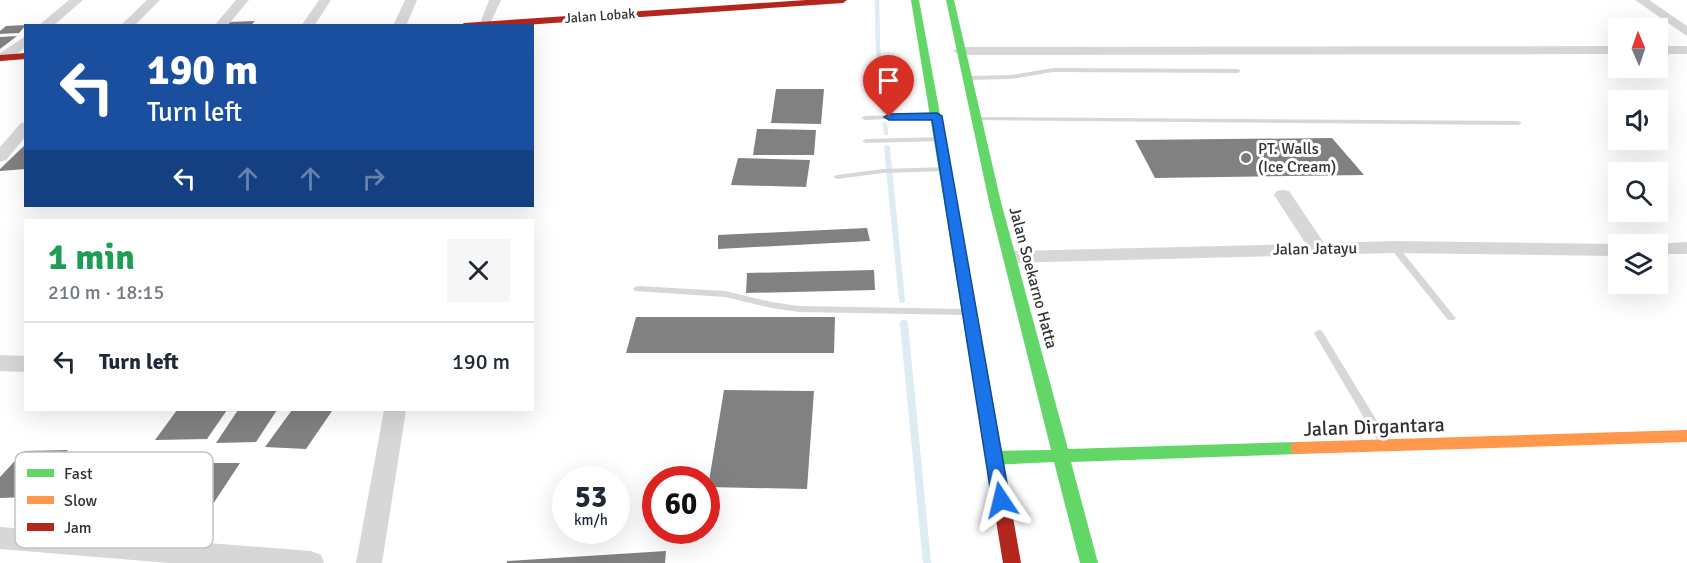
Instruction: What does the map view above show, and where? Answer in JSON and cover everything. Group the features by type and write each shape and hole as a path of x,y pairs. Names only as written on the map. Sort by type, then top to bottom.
{"main road":[{"name":"Jalan Lobak","path":"484,24 843,0"},
{"path":"915,0 947,169 1012,563"},
{"name":"Jalan Soekarno Hatta","path":"950,0 995,202 1011,256 1089,563"},
{"path":"1,58 24,56"},
{"name":"Jalan Dirgantara","path":"993,458 1687,436"}],"street":[{"path":"47,24 77,0"},
{"path":"128,24 154,0"},
{"path":"222,24 243,0"},
{"path":"308,24 325,0"},
{"path":"400,24 411,0"},
{"path":"484,24 495,0"},
{"path":"1641,0 1687,32"},
{"path":"1,58 24,41"},
{"path":"960,51 1608,50"},
{"path":"1668,50 1687,50"},
{"path":"0,157 24,128"},
{"path":"1283,195 1318,248"},
{"name":"Jalan Jatayu","path":"1011,256 1394,247 1608,250"},
{"path":"1668,249 1687,248"},
{"path":"0,363 24,364"},
{"path":"369,563 395,411"},
{"path":"0,538 15,539"},
{"path":"124,548 311,563"}],"lane":[{"path":"966,78 1011,77 1053,70 1238,71"},
{"path":"865,118 937,116"},
{"path":"976,119 1518,123"},
{"path":"866,141 941,139"},
{"path":"837,177 887,171 947,169"},
{"path":"1394,247 1451,318"},
{"path":"638,289 725,294 799,309 970,312"},
{"path":"1319,333 1387,446"}],"building":[{"path":"255,21 252,24 228,24"},
{"path":"24,25 24,27 19,33 0,34 6,26"},
{"path":"17,36 0,49 0,37"},
{"path":"776,89 824,89 821,124 771,123"},
{"path":"757,129 816,130 814,155 753,155"},
{"name":"PT. Walls (Ice Cream)","path":"1332,138 1364,175 1155,178 1135,140"},
{"path":"24,146 24,169 0,171"},
{"path":"738,158 810,160 806,187 731,185"},
{"path":"867,228 870,241 718,249 718,235"},
{"path":"874,270 875,290 746,293 747,273"},
{"path":"636,317 835,317 834,353 626,353"},
{"path":"724,390 814,391 807,489 720,487 720,466 711,466"},
{"path":"176,411 226,411 207,439 155,440"},
{"path":"237,411 276,411 256,442 216,443"},
{"path":"291,411 332,411 306,449 265,447"},
{"path":"68,450 66,452 24,451"},
{"path":"15,461 15,497 0,498 0,477"},
{"path":"213,463 240,463 213,504"},
{"path":"666,551 665,563 507,563 507,561"}],"waterway":[{"path":"877,2 878,48 884,111"},
{"path":"885,124 886,133"},
{"path":"887,148 902,300"},
{"path":"904,324 927,563"}],"traffic: fast":[{"path":"915,0 981,380"},
{"path":"950,0 995,202 1089,563"},
{"path":"993,458 1298,448"}],"traffic: slow":[{"path":"1298,448 1687,436"}],"traffic: jam":[{"path":"493,24 843,0"},
{"path":"0,58 24,56"},
{"path":"981,380 1012,563"}],"place":[{"name":"PT. Walls (Ice Cream)","path":"1246,158"}],"route":[{"path":"889,117 937,116 1001,500"}]}
